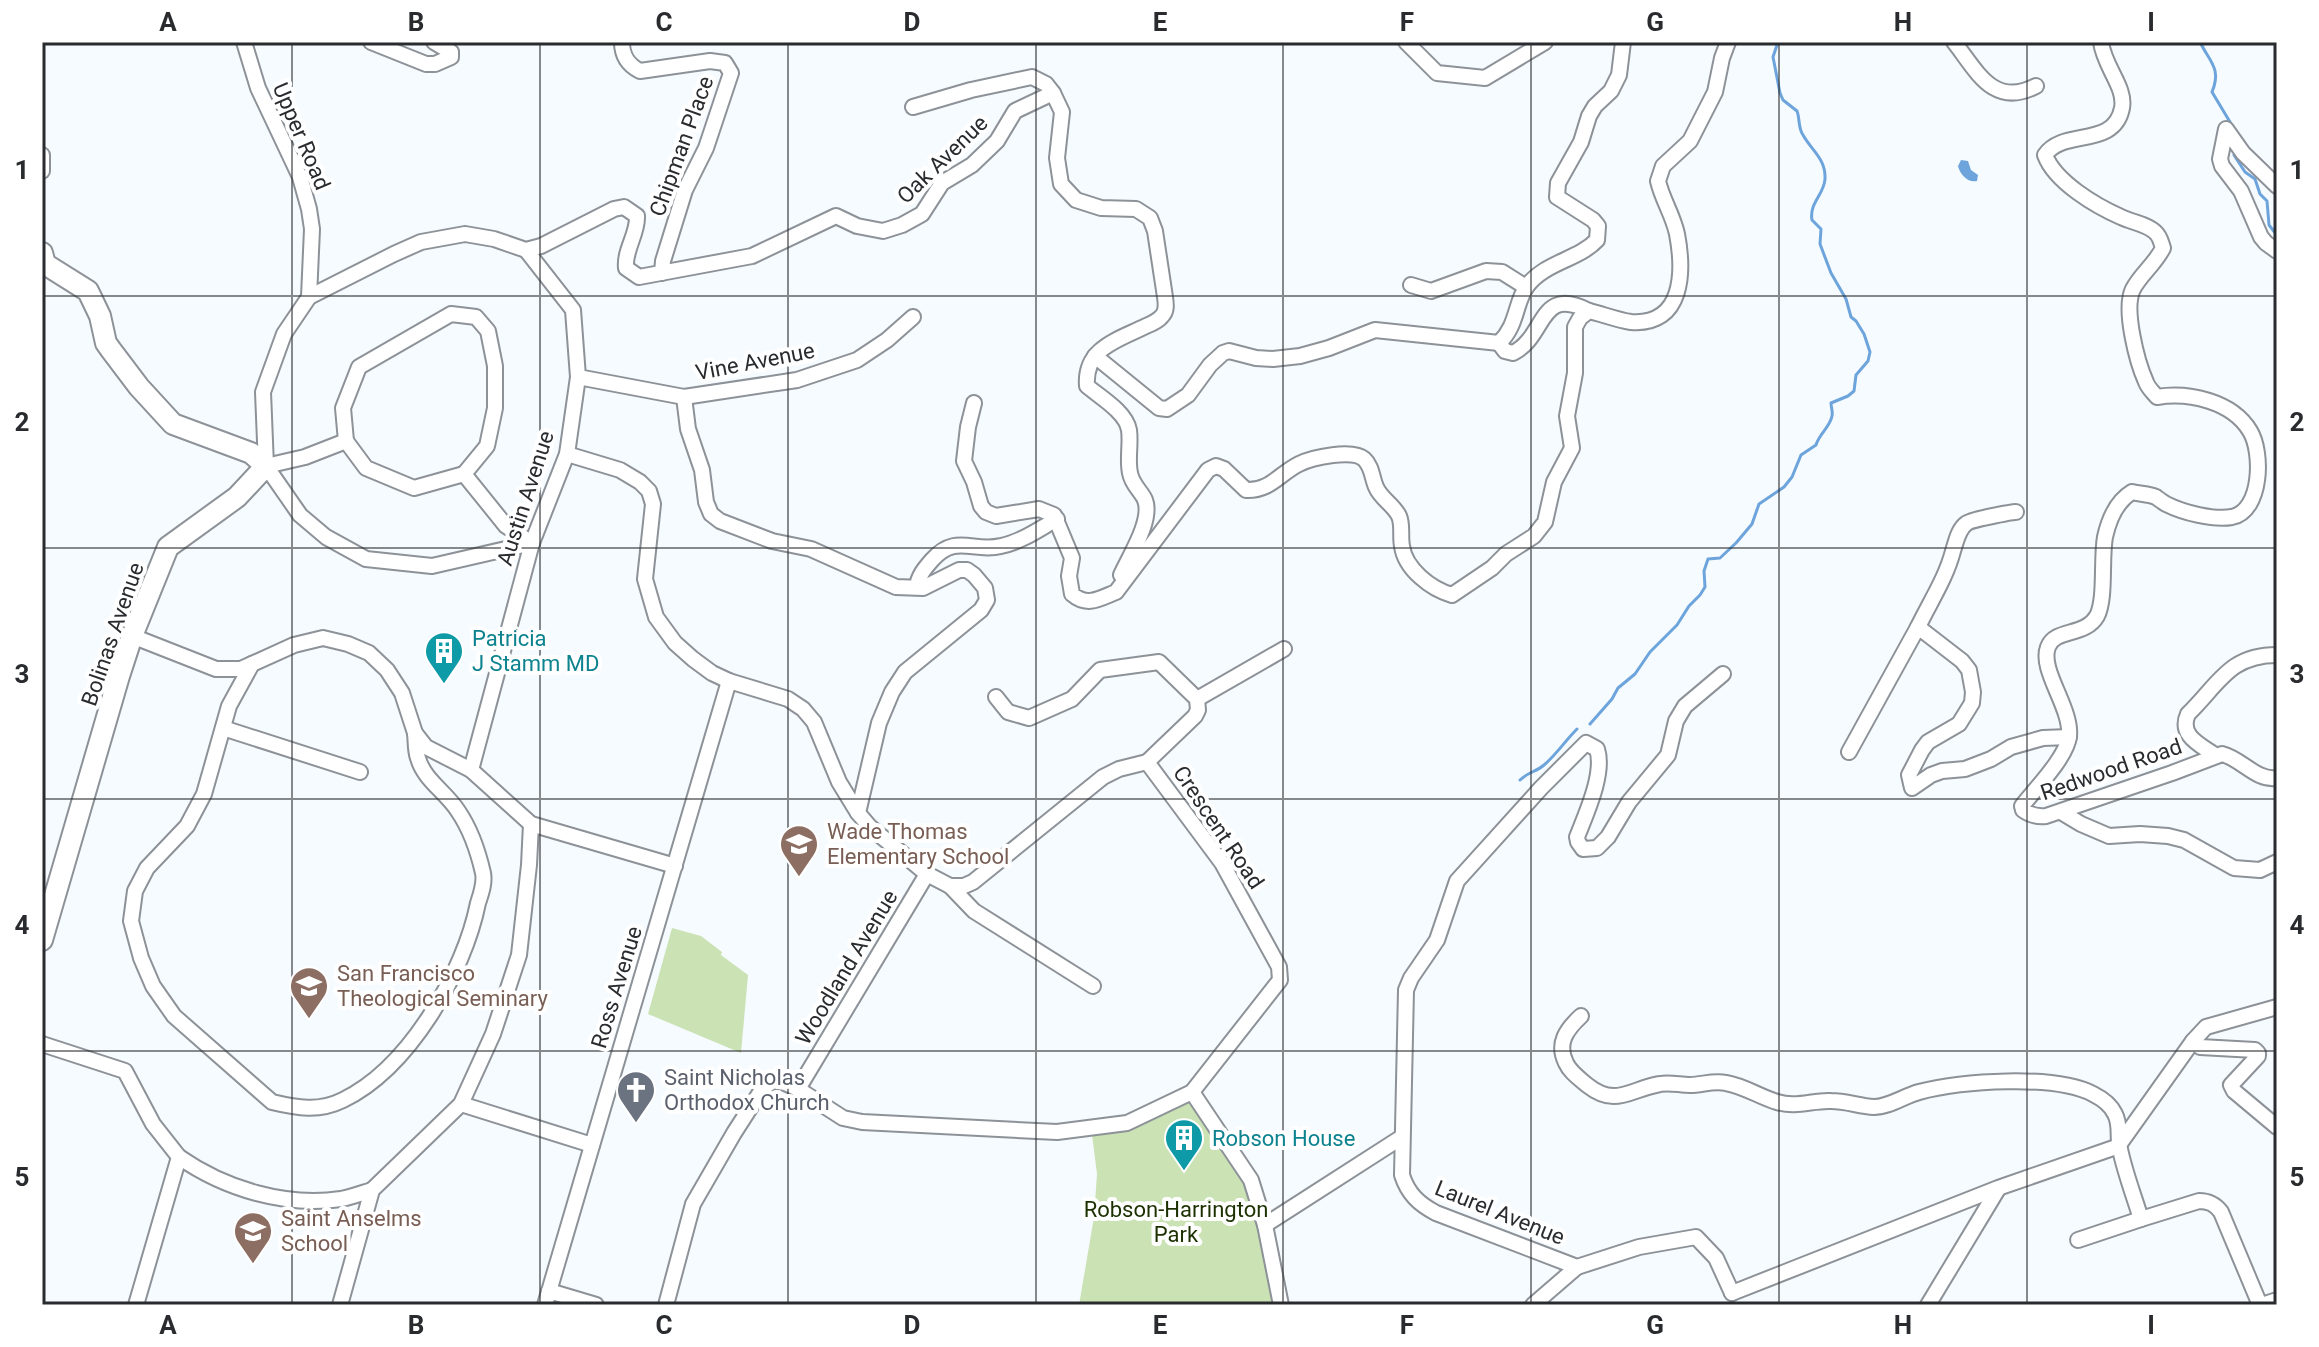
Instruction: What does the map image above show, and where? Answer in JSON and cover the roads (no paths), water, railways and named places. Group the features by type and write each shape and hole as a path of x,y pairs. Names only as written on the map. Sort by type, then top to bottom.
{"street":[{"name":"Upper Road","path":"244,42 258,88 300,177 309,209 312,229 309,297"},
{"path":"371,42 426,64 435,64 451,57 451,52 434,42"},
{"name":"Chipman Place","path":"622,42 626,59 631,67 640,71 710,61 725,63 731,73 706,148 685,190 662,273"},
{"path":"1406,42 1437,73 1485,78 1545,42"},
{"path":"1499,343 1507,336 1526,287 1544,270 1590,247 1597,240 1598,226 1593,220 1557,197 1558,183 1581,142 1589,116 1611,91 1619,75 1623,42"},
{"path":"1095,356 1159,408 1167,409 1188,395 1210,365 1229,351 1256,358 1300,356 1375,330 1499,343 1505,351 1513,353 1523,348 1550,308 1562,302 1632,322 1655,319 1667,312 1675,301 1679,285 1677,232 1658,181 1663,166 1690,141 1715,92 1728,42"},
{"path":"1954,42 1987,84 1997,91 2010,93 2036,86"},
{"name":"Redwood Road","path":"2101,42 2103,55 2123,100 2117,122 2109,130 2050,149 2045,155 2047,161 2060,179 2091,200 2158,234 2163,248 2158,260 2140,279 2129,300 2131,331 2146,385 2157,397 2174,394 2203,399 2220,407 2249,429 2258,452 2255,495 2242,513 2235,517 2191,512 2166,504 2156,497 2132,492 2119,504 2108,524 2102,553 2099,613 2086,627 2053,639 2046,652 2052,681 2068,717 2069,737 2064,751 2022,806 2023,810 2038,817 2061,812 2222,754 2236,759 2263,778 2277,778"},
{"path":"913,107 1032,77 1046,84 1062,112 1057,158 1061,184 1076,200 1101,208 1136,209 1150,218 1155,231 1166,308 1163,315 1150,324 1105,345 1095,356 1086,375 1087,386 1125,420 1129,430 1130,473 1136,490 1145,500 1142,530 1116,592"},
{"name":"Oak Avenue","path":"526,250 624,207 637,216 625,261 626,268 639,277 752,256 836,216 857,226 883,231 922,214 942,183 972,165 997,141 1015,111 1053,93"},
{"path":"2277,186 2243,153 2226,129 2220,159 2222,166 2241,191 2261,237 2277,251"},
{"path":"42,155 42,171"},
{"path":"266,466 263,392 284,334 309,297 421,242 444,237 465,234 494,239 526,250"},
{"name":"Austin Avenue","path":"471,770 532,543 567,454 578,377 573,310 526,250"},
{"path":"42,253 45,264 88,291 100,316 106,343 139,387 173,424 251,453 266,466 300,515 326,537 366,559 432,566 532,543"},
{"path":"1411,285 1431,291 1486,271 1502,272 1526,287"},
{"path":"974,403 964,461 981,506 996,516 1039,509 1057,519 1072,558 1069,576 1072,594 1081,601 1094,602 1116,592 1208,470 1216,466 1224,469 1246,490 1257,491 1314,458 1348,454 1362,456 1368,463 1381,496 1399,516 1401,546 1410,567 1441,592 1452,595 1534,536 1545,522 1554,482 1572,448 1567,416 1575,373 1575,327 1589,311"},
{"path":"451,314 476,317 488,331 495,366 495,408 487,446 464,474 414,488 366,468 346,441 343,408 359,367 451,314"},
{"name":"Vine Avenue","path":"578,377 684,397 797,380 857,360 887,340 913,317"},
{"path":"684,397 688,429 702,470 706,502 711,514 720,521 772,541 811,549 896,587 929,587 959,570 967,570 985,588 987,600 981,610 905,672 892,692 879,723 858,813"},
{"path":"266,466 305,457 346,441"},
{"path":"567,454 620,470 649,491 653,504 645,579 656,617 675,643 693,659 729,681 788,699 803,709 814,722 839,782 870,827 927,874 950,886 974,911 1093,986"},
{"name":"Bolinas Avenue","path":"42,940 132,636 168,547 237,497 266,466"},
{"path":"464,474 506,526 532,543"},
{"path":"1849,752 1945,575 1962,528 1976,518 1994,518 2016,512"},
{"path":"917,587 918,579 928,565 949,546 996,547 1015,543 1057,519"},
{"path":"1918,627 1962,661 1969,670 1973,692 1972,703 1959,724 1928,742 1922,750 1909,775 1912,788 1942,771 1965,769 2011,747 2043,738 2069,737"},
{"path":"132,636 216,669 233,670 294,645 323,638 369,653 387,670 402,693 415,733 418,759 457,809 475,842 484,878 475,921 456,970 428,1019 400,1056 364,1088 342,1101 318,1109 272,1102 174,1016 153,986 131,921 135,891 147,868 187,826 204,794 229,706 252,664"},
{"path":"1197,699 1284,649"},
{"path":"2216,756 2185,730 2188,714 2233,666 2246,659 2277,655"},
{"path":"996,697 1008,712 1029,718 1072,699 1100,670 1159,662 1197,699 1198,710 1191,721 1147,762"},
{"path":"216,669 226,690 229,706"},
{"name":"Laurel Avenue","path":"1723,674 1685,706 1676,721 1668,755 1622,810 1608,837 1597,848 1583,849 1577,837 1590,807 1599,763 1597,749 1586,743 1457,881 1437,940 1406,990 1402,1175 1416,1200 1425,1207 1577,1267 1639,1247 1696,1237 1716,1258 1731,1299 1998,1188 2119,1146"},
{"name":"Ross Avenue","path":"547,1298 729,681"},
{"path":"223,728 360,772"},
{"path":"415,733 426,747 471,770 531,824 675,866"},
{"path":"429,777 440,756"},
{"name":"Crescent Road","path":"798,1089 843,1118 862,1122 1057,1132 1127,1123 1192,1092 1278,985 1281,976 1222,863 1147,762 1119,769 1103,777 973,882 950,886"},
{"path":"2061,812 2109,836 2140,834 2184,840 2234,868 2260,870 2277,862"},
{"path":"42,1044 125,1071 153,1124 179,1157 198,1170 265,1195 302,1201 343,1199 372,1190 461,1104 493,1034 519,955 531,824"},
{"name":"Woodland Avenue","path":"798,1089 927,874"},
{"path":"2119,1146 2206,1027 2277,1007"},
{"path":"1581,1016 1568,1028 1562,1040 1564,1059 1578,1078 1604,1095 1628,1096 1665,1083 1727,1083 1794,1106 1832,1101 1876,1107 1941,1086 1987,1082 2049,1083 2081,1089 2110,1107 2116,1116 2120,1128 2119,1146 2141,1219"},
{"path":"2193,1041 2200,1047 2255,1050 2258,1053 2231,1085 2234,1091 2277,1127"},
{"path":"666,1305 693,1204 734,1133 763,1088 773,1081 798,1089"},
{"path":"1192,1092 1251,1180 1265,1225 1281,1305"},
{"path":"461,1104 592,1145"},
{"path":"1265,1225 1402,1137"},
{"path":"136,1305 179,1157"},
{"path":"1928,1305 1998,1188"},
{"path":"340,1305 372,1190"},
{"path":"2078,1240 2205,1201 2221,1212 2261,1305 2277,1300"},
{"path":"1533,1305 1577,1267"},
{"path":"547,1298 596,1305"}],"water":[{"path":"1961,160 1968,161 1971,170 1978,175 1977,181 1970,181 1962,175 1958,166"}],"waterway":[{"path":"1590,724 1700,595 1705,587 1704,571 1708,559 1720,558 1736,543 1752,524 1759,504 1784,487 1792,477 1801,455 1816,445 1829,424 1831,403 1854,391 1856,375 1868,361 1870,352 1864,334 1851,317 1846,299 1831,273 1820,244 1821,229 1812,220 1813,209 1824,185 1825,172 1801,132 1797,111 1783,100 1780,93 1773,57 1778,42"},
{"path":"2200,42 2215,71 2212,92 2233,127"},
{"path":"2234,155 2245,172 2255,179 2260,194 2267,201 2269,225 2276,234"},
{"path":"1520,780 1553,757 1577,729"}],"place":[{"name":"Patricia J Stamm MD","path":"444,685"},
{"name":"Wade Thomas Elementary School","path":"799,878"},
{"name":"San Francisco Theological Seminary","path":"309,1020"},
{"name":"Saint Nicholas Orthodox Church","path":"636,1124"},
{"name":"Robson House","path":"1184,1172"},
{"name":"Saint Anselms School","path":"253,1265"}],"park label":[{"name":"Robson-Harrington Park","path":"1176,1222"}]}
